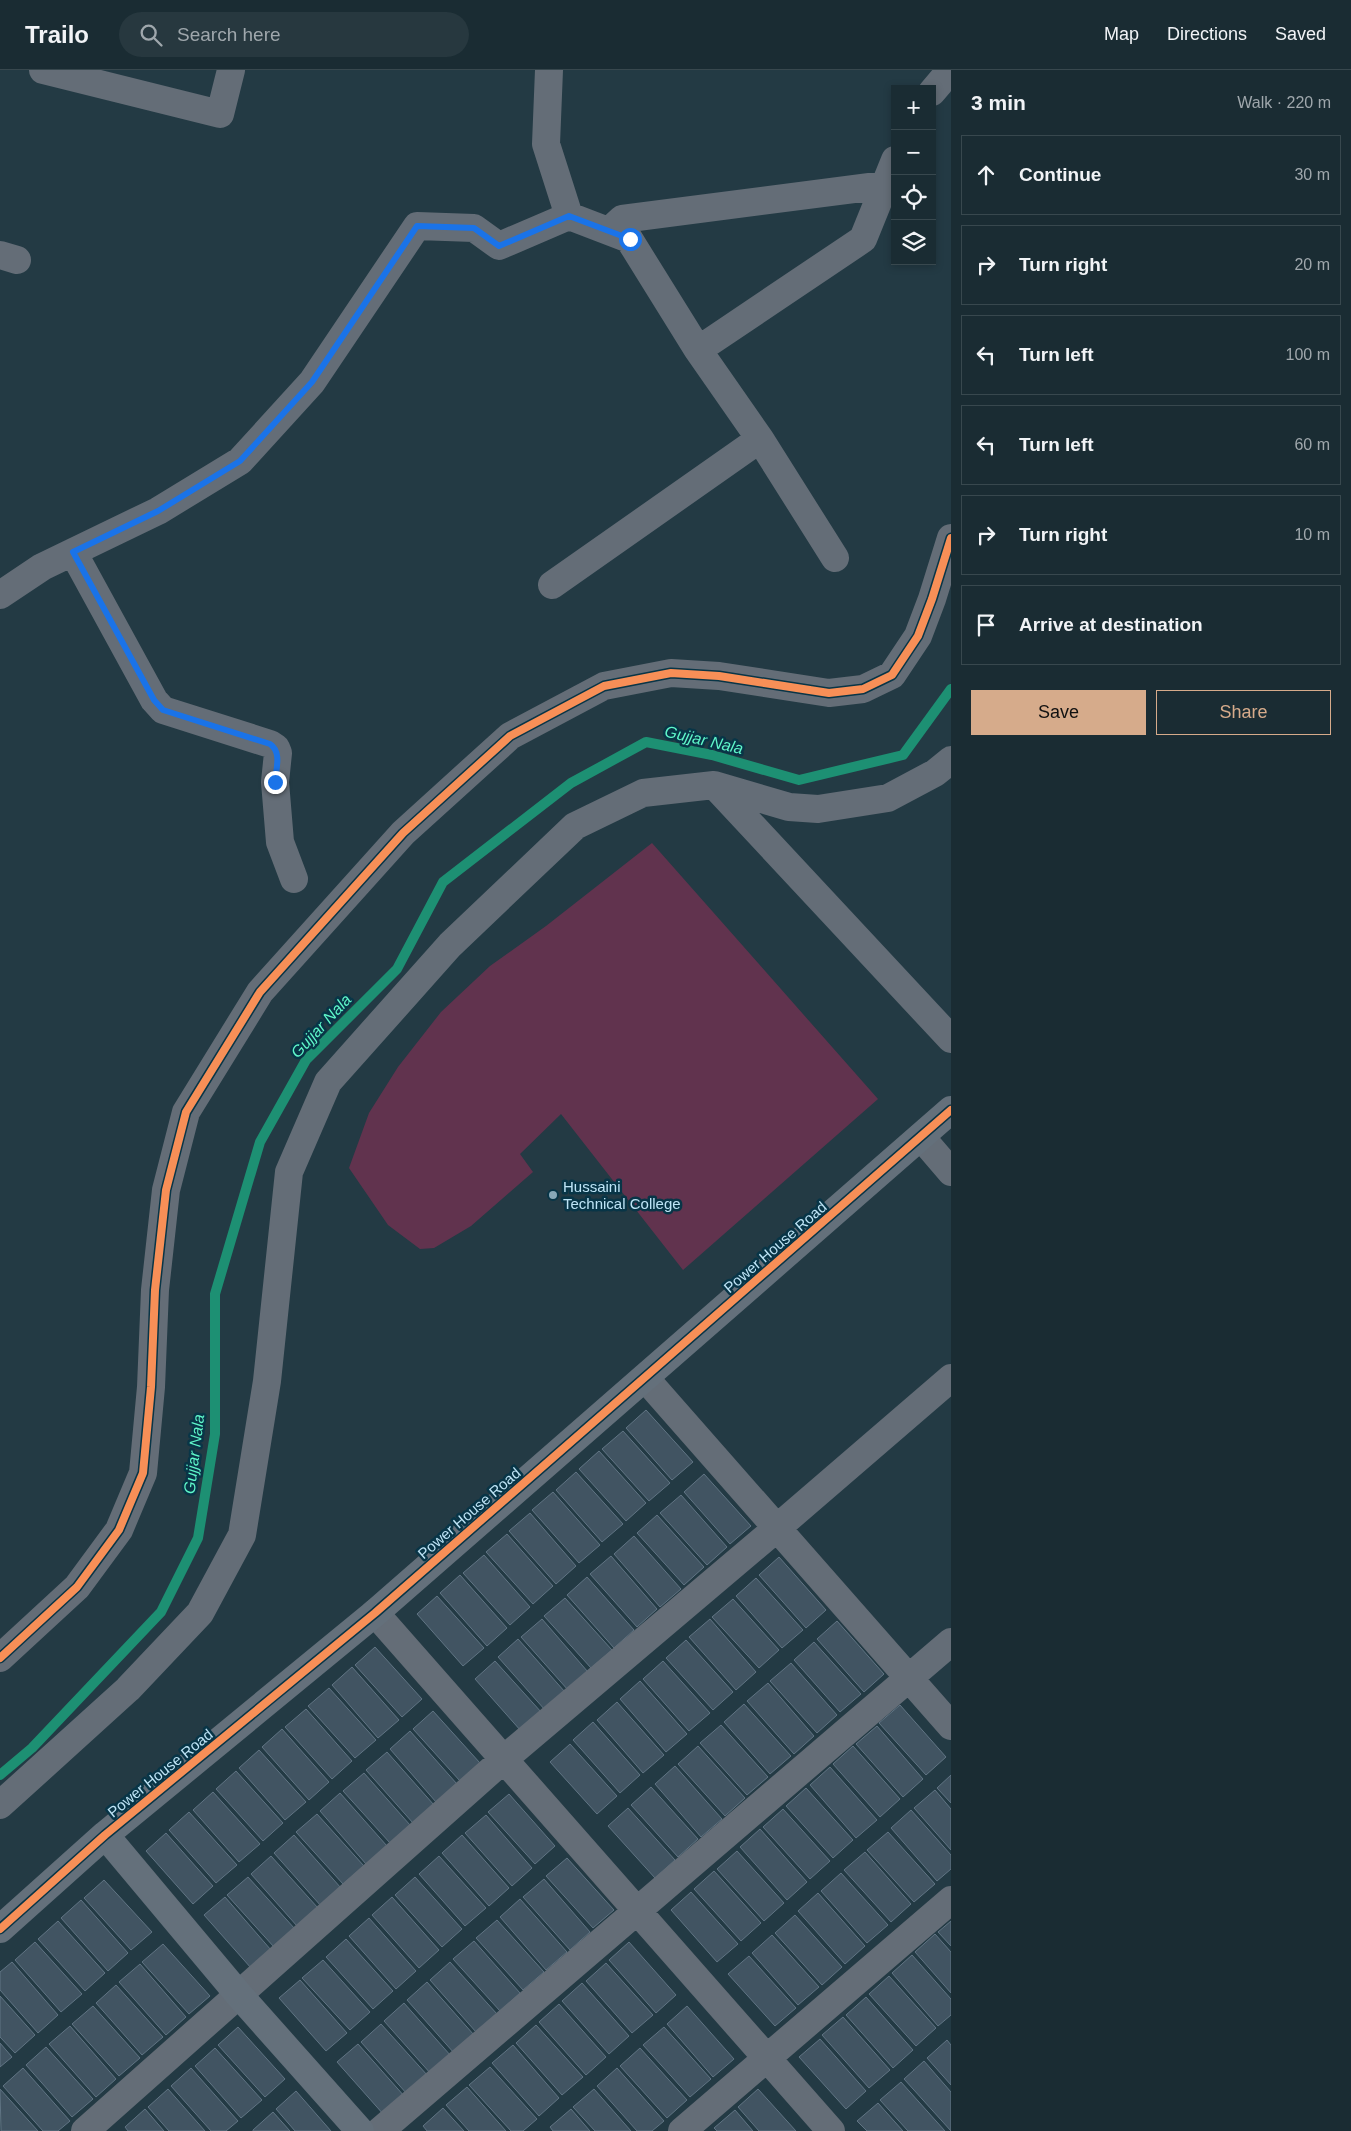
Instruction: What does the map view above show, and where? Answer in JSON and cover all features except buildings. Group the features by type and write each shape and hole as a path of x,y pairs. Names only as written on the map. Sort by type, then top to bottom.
{"street":[{"path":"43,70 220,114 231,70"},
{"path":"549,70 546,144 569,216"},
{"path":"698,350 863,239 891,170"},
{"path":"609,231 622,219 885,185"},
{"path":"0,595 42,567 158,511 240,461 312,382 417,226 474,228 499,246 569,216 630,239 698,350 760,439 835,558"},
{"path":"552,585 760,439"},
{"path":"0,1658 77,1588 119,1530 143,1473 151,1387 156,1290 166,1190 186,1112 260,992 403,833 510,736 604,686 670,673 719,676 829,693 863,689 892,675 918,636 951,538"},
{"path":"73,552 154,700 163,710 270,744 276,748 278,753 275,782 280,842 294,879"},
{"path":"0,1804 128,1689 200,1613 242,1535 267,1381 289,1172 328,1082 450,945 575,826 642,793 714,785 789,806 818,809 888,798 935,773 951,760"},
{"path":"714,785 951,1039"},
{"name":"Power House Road","path":"0,1929 105,1835 375,1613 951,1110"},
{"path":"921,1138 951,1172"},
{"path":"645,1378 951,1726"},
{"path":"85,2131 504,1759 951,1378"},
{"path":"375,1613 831,2131"},
{"path":"380,2131 951,1642"},
{"path":"105,1835 239,1995 360,2131"},
{"path":"682,2131 951,1900"}],"shaded area":[{"path":"652,843 878,1099 683,1270 561,1114 520,1154 533,1172 471,1226 434,1248 420,1249 388,1225 349,1168 369,1113 398,1067 441,1012 490,966 546,926"}],"waterway":[{"name":"Gujjar Nala","path":"0,1775 32,1748 161,1612 198,1538 215,1434 215,1294 260,1142 306,1060 397,969 443,882 571,783 646,742 712,755 799,780 903,755 951,689"}],"cycle path":[{"path":"0,1658 77,1587 119,1530 143,1473 151,1387 155,1290 166,1190 186,1112 260,992 403,833 510,736 604,686 671,673 719,676 829,693 863,689 892,675 918,636 951,538"},
{"path":"0,1929 105,1835 375,1613 951,1110"}],"place":[{"name":"Hussaini Technical College","path":"553,1195"}],"route":[{"path":"275,782 278,753 276,748 270,744 163,710 154,700 73,552 158,511 240,461 312,382 417,226 474,228 499,246 569,216 630,239"}]}
